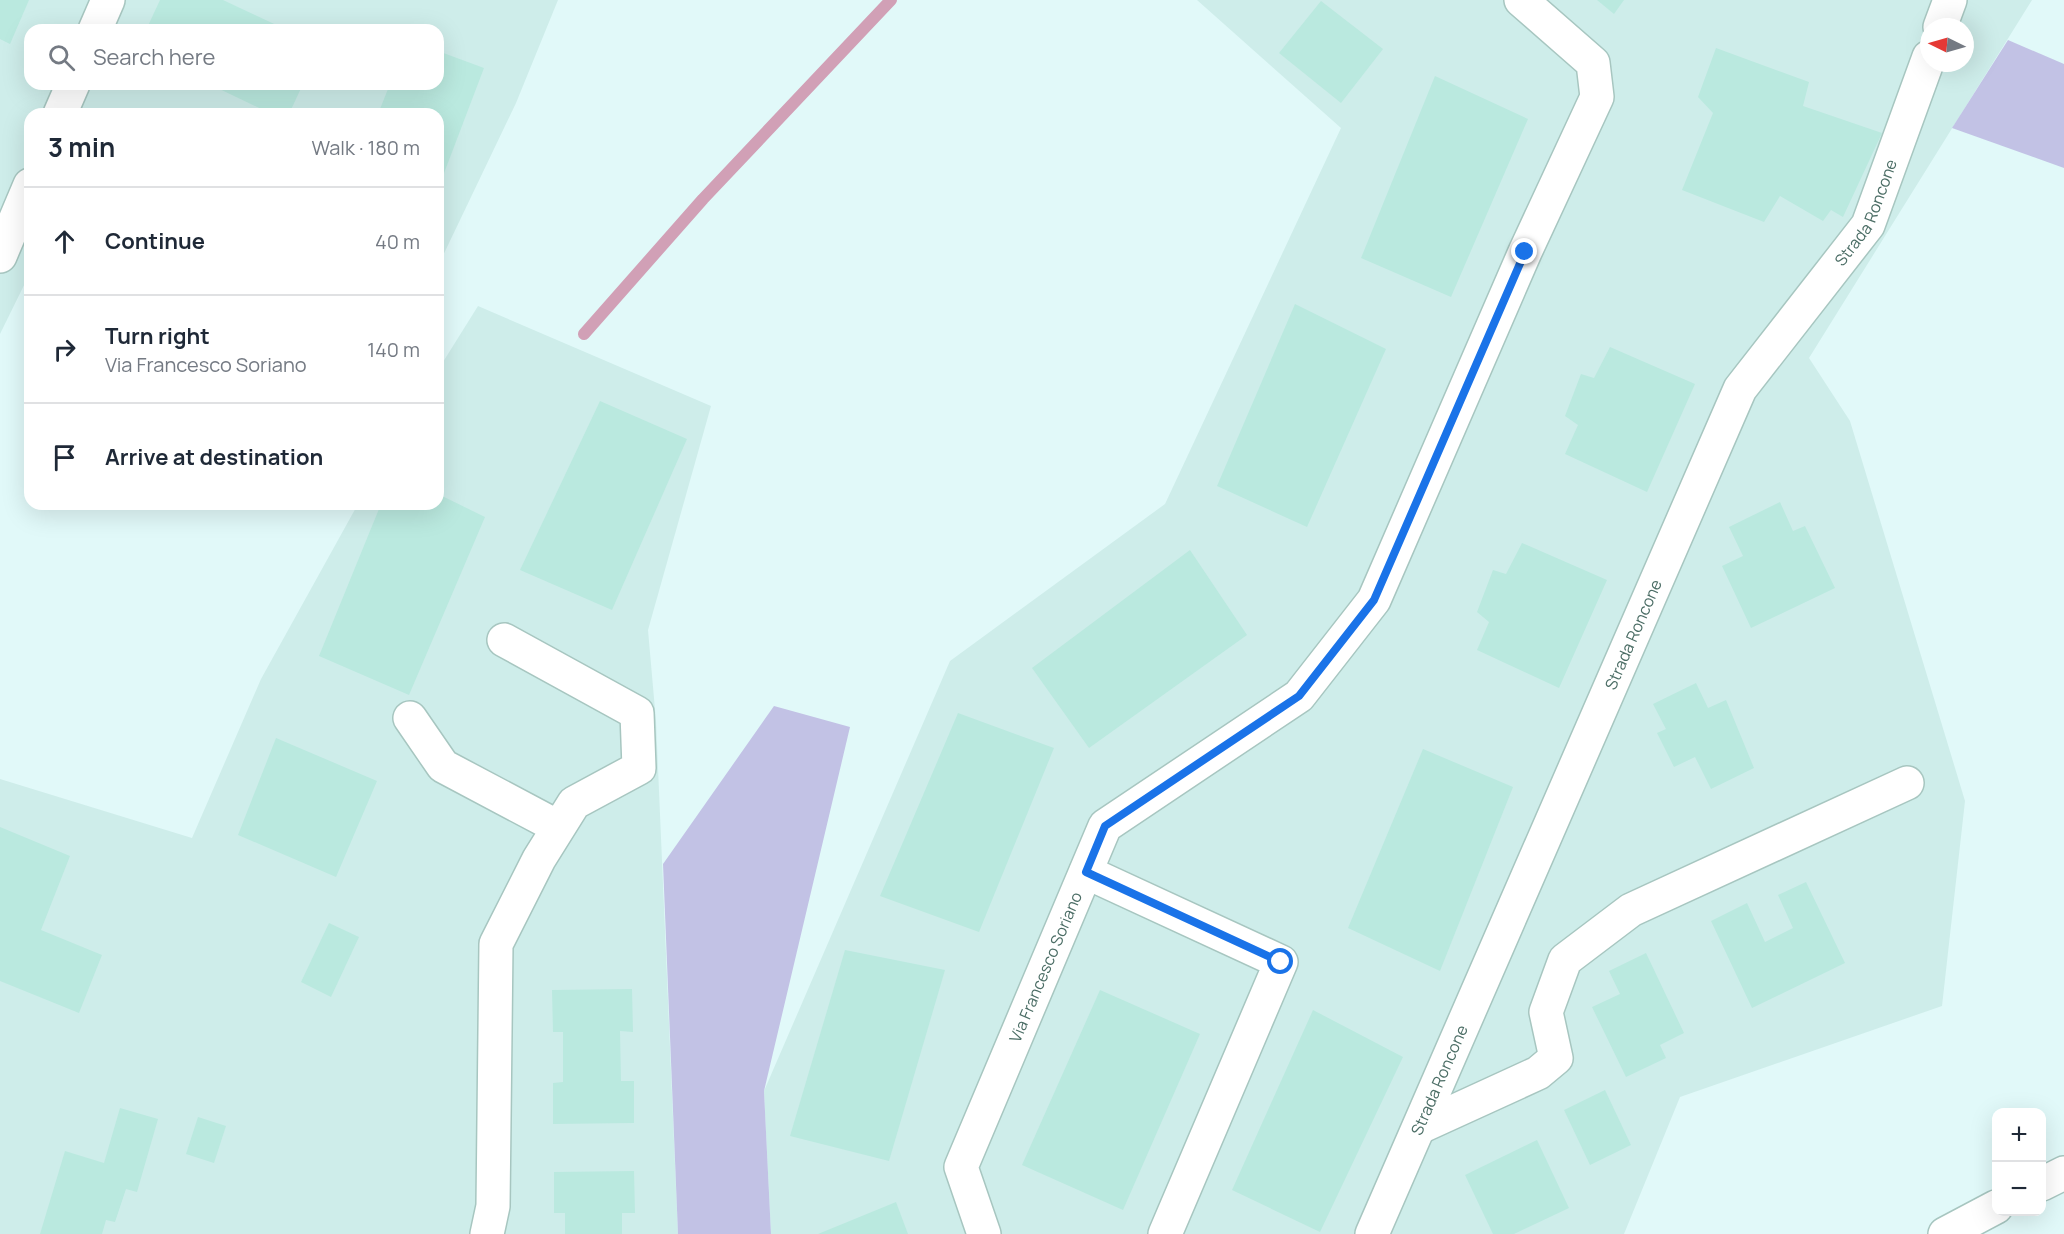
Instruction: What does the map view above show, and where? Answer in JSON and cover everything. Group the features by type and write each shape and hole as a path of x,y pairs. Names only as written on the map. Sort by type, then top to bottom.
{"street":[{"path":"98,24 108,0"},
{"name":"Via Francesco Soriano","path":"984,1234 961,1167 1105,826 1299,696 1374,600 1525,252 1597,97 1593,63 1521,0"},
{"path":"1943,18 1950,0"},
{"name":"Strada Roncone","path":"1372,1234 1740,389 1868,225 1924,72"},
{"path":"63,108 70,90"},
{"path":"0,256 24,199"},
{"path":"487,1234 493,1206 496,944 539,859 574,803 639,768 637,713 504,640"},
{"path":"410,718 443,766 558,827"},
{"path":"1420,1127 1538,1073 1556,1058 1546,1012 1564,960 1631,910 1906,783"},
{"path":"1086,872 1281,962 1165,1234"},
{"path":"2046,1182 2064,1173"},
{"path":"1945,1234 1992,1209"}],"shaded area":[{"path":"0,0 558,0 516,103 444,253 444,108 24,108 24,285 0,334"},
{"path":"1197,0 2032,0 1809,358 1850,421 1965,801 1942,1006 1680,1097 1624,1234 771,1234 764,1091 950,661 1165,504 1341,128"},
{"path":"2008,40 2064,64 2064,168 1952,128"},
{"path":"478,306 711,406 648,630 656,721 678,1234 0,1234 0,779 192,838 261,679 355,510 444,510 444,360"},
{"path":"774,706 850,727 764,1091 771,1234 678,1234 663,864"}],"building":[{"path":"0,0 29,0 10,44 0,39"},
{"path":"160,0 223,0 274,24 149,24"},
{"path":"1597,0 1624,0 1614,14"},
{"path":"1321,1 1383,49 1341,103 1279,53"},
{"path":"1716,48 1809,82 1803,106 1882,133 1843,217 1831,210 1823,221 1780,196 1764,222 1682,190 1713,113 1698,97"},
{"path":"444,53 484,68 444,173 444,108 380,108 388,90 444,90"},
{"path":"1435,76 1528,119 1451,297 1361,258"},
{"path":"222,90 300,90 292,108 259,108"},
{"path":"1295,304 1386,349 1307,527 1217,486"},
{"path":"1610,347 1695,384 1647,492 1565,454 1578,425 1565,416 1581,374 1594,378"},
{"path":"600,401 687,439 612,610 520,570"},
{"path":"444,497 485,517 409,695 319,656 379,510 444,510"},
{"path":"1780,502 1793,531 1805,526 1835,588 1751,628 1722,566 1743,556 1729,527"},
{"path":"1522,543 1607,580 1559,688 1477,650 1489,622 1477,612 1493,570 1506,574"},
{"path":"1190,550 1247,635 1089,748 1032,668"},
{"path":"1696,683 1708,708 1726,700 1754,768 1711,789 1695,757 1674,767 1657,733 1666,729 1653,704"},
{"path":"958,713 1054,748 979,932 880,896"},
{"path":"276,738 377,781 336,877 238,835"},
{"path":"1423,749 1513,787 1440,971 1348,928"},
{"path":"0,827 70,856 41,930 102,955 79,1013 0,981"},
{"path":"1806,882 1845,963 1752,1008 1711,921 1747,903 1765,942 1793,928 1778,895"},
{"path":"329,923 359,937 331,997 301,982"},
{"path":"845,950 945,970 889,1161 790,1136"},
{"path":"1646,953 1684,1033 1660,1045 1666,1058 1626,1077 1592,1007 1620,994 1609,971"},
{"path":"632,989 633,1032 620,1031 621,1081 634,1081 634,1123 553,1124 553,1083 563,1082 563,1032 553,1032 552,990"},
{"path":"1100,990 1200,1034 1123,1210 1022,1165"},
{"path":"1313,1010 1403,1057 1320,1232 1232,1190"},
{"path":"1605,1090 1631,1145 1590,1165 1564,1110"},
{"path":"120,1108 158,1119 137,1192 126,1189 115,1222 106,1220 102,1234 40,1234 65,1151 104,1163"},
{"path":"198,1117 226,1126 214,1163 186,1154"},
{"path":"1537,1140 1569,1208 1514,1234 1493,1234 1465,1175"},
{"path":"634,1171 635,1213 622,1213 622,1234 565,1234 565,1213 554,1213 554,1172"},
{"path":"896,1202 908,1234 818,1234"}],"waterway":[{"path":"584,334 703,199 891,0"}],"route":[{"path":"1281,962 1086,872 1105,826 1299,696 1374,600 1525,252"}]}
